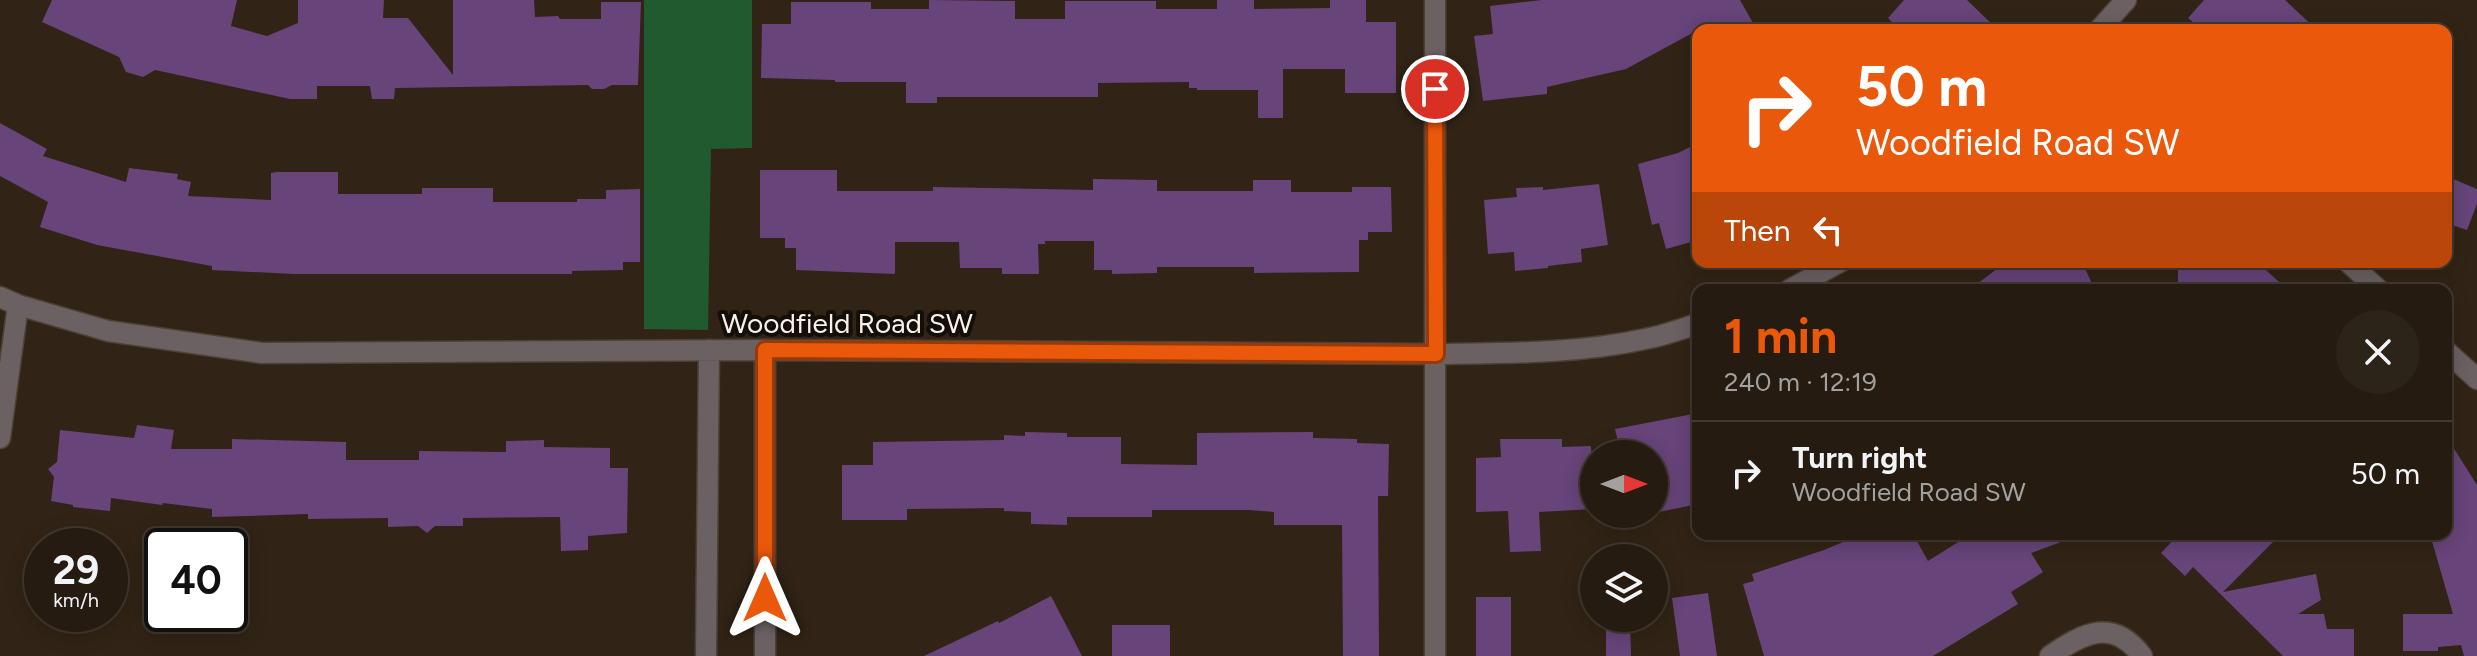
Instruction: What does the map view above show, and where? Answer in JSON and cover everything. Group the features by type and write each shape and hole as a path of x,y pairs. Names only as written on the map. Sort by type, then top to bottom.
{"street":[{"path":"1435,0 1435,656"},
{"path":"2104,24 2126,0"},
{"path":"1800,284 1829,268"},
{"path":"2355,268 2372,284"},
{"path":"0,438 9,301"},
{"name":"Woodfield Road SW","path":"9,301 108,331 262,353 765,350 1436,354 1599,347 1645,339 1692,326"},
{"path":"706,656 709,350"},
{"path":"765,350 765,656"},
{"path":"2452,356 2477,379"},
{"path":"2050,656 2073,640 2102,632 2127,640 2142,656"}],"green space":[{"path":"644,0 752,0 752,148 711,149 708,330 644,329"}],"building":[{"path":"52,0 237,0 231,26 267,36 298,23 298,0 384,0 383,18 408,18 453,75 453,0 534,0 535,17 558,16 560,19 601,19 601,2 641,2 638,85 612,85 604,89 592,89 588,85 395,88 394,99 372,99 370,86 317,86 317,99 290,99 155,70 143,77 126,72 119,57 42,22"},
{"path":"929,0 1015,1 1015,19 1065,19 1065,1 1156,1 1156,9 1217,9 1217,0 1254,0 1254,9 1330,8 1330,0 1366,0 1366,22 1396,22 1396,93 1345,93 1345,69 1283,69 1283,118 1258,118 1258,90 1197,90 1189,88 1189,82 1098,83 1098,97 937,97 937,103 906,103 906,82 761,78 762,24 791,24 791,2 871,2 871,9 929,9"},
{"path":"1542,0 1740,0 1754,24 1692,24 1692,33 1626,69 1547,87 1547,94 1483,101 1474,36 1493,34 1490,6"},
{"path":"1904,0 1967,0 1992,24 1894,24 1888,18"},
{"path":"2204,0 2285,0 2311,24 2195,24 2188,18"},
{"path":"0,123 47,149 43,156 126,182 129,168 178,174 177,179 191,182 188,196 271,200 271,173 277,172 338,172 338,194 422,194 422,188 493,188 493,202 577,202 577,199 606,199 606,190 640,189 640,262 623,262 623,270 572,271 572,274 294,274 212,270 212,266 97,245 40,227 48,202 0,176"},
{"path":"1692,146 1692,242 1666,249 1659,223 1652,225 1638,164"},
{"path":"760,170 837,170 837,191 933,191 933,187 1093,190 1093,179 1157,180 1157,191 1253,191 1253,180 1291,180 1291,192 1352,192 1352,187 1391,187 1392,232 1368,232 1368,240 1359,240 1359,272 1254,273 1254,267 1157,267 1157,273 1112,274 1112,270 1094,270 1094,241 1045,241 1045,244 1038,244 1039,274 1002,274 1002,268 960,268 959,242 895,242 895,274 796,270 796,248 785,248 785,238 760,238"},
{"path":"2452,179 2477,189 2477,204 2467,230 2452,225"},
{"path":"1599,184 1608,245 1581,249 1582,262 1515,271 1514,252 1488,254 1484,200 1517,197 1516,188 1543,187 1543,190"},
{"path":"1998,268 2085,268 2092,284 1977,284"},
{"path":"2178,268 2264,268 2281,284 2178,284"},
{"path":"1692,414 1692,505 1668,510 1668,440 1618,440 1615,429"},
{"path":"137,425 174,430 171,449 232,449 232,439 346,442 346,460 419,460 419,451 506,452 506,441 544,440 544,447 610,448 610,468 628,468 627,533 588,536 588,550 561,551 560,517 463,518 463,526 435,526 427,533 418,526 388,527 388,518 308,519 308,514 212,517 212,509 163,503 111,498 110,511 51,501 54,477 48,469 57,462 60,430 134,438"},
{"path":"1025,432 1067,433 1067,437 1121,437 1121,464 1197,465 1197,433 1313,432 1313,438 1357,439 1357,443 1389,444 1388,496 1378,496 1379,656 1343,656 1342,525 1274,525 1274,512 1248,510 1152,510 1152,517 1067,517 1067,525 1031,524 1031,512 1004,511 1004,508 907,509 907,520 842,520 842,465 873,465 873,442 1004,440 1004,435 1025,436"},
{"path":"1500,439 1562,439 1562,447 1580,446 1580,510 1539,512 1541,551 1510,552 1508,511 1476,512 1476,458 1501,457"},
{"path":"2452,445 2477,485 2477,656 2464,656 2461,645 2438,647 2438,651 2403,651 2403,614 2453,614 2432,540 2452,540"},
{"path":"1848,540 1916,540 1928,561 1961,540 2066,540 2031,553 2043,572 2011,592 2018,604 1933,656 1764,656 1743,584 1754,581 1752,574"},
{"path":"2173,540 2275,540 2223,592 2316,574 2321,600 2298,614 2324,614 2327,629 2354,629 2354,656 2283,656 2193,567 2185,576 2161,553"},
{"path":"1708,593 1717,656 1680,656 1672,598"},
{"path":"1051,596 1082,656 924,656 999,623"},
{"path":"1476,597 1511,597 1511,656 1476,656"},
{"path":"1112,625 1170,625 1170,656 1112,656"},
{"path":"1606,632 1630,632 1631,656 1606,656"}],"route":[{"path":"765,598 765,350 1436,354 1435,89"}]}
